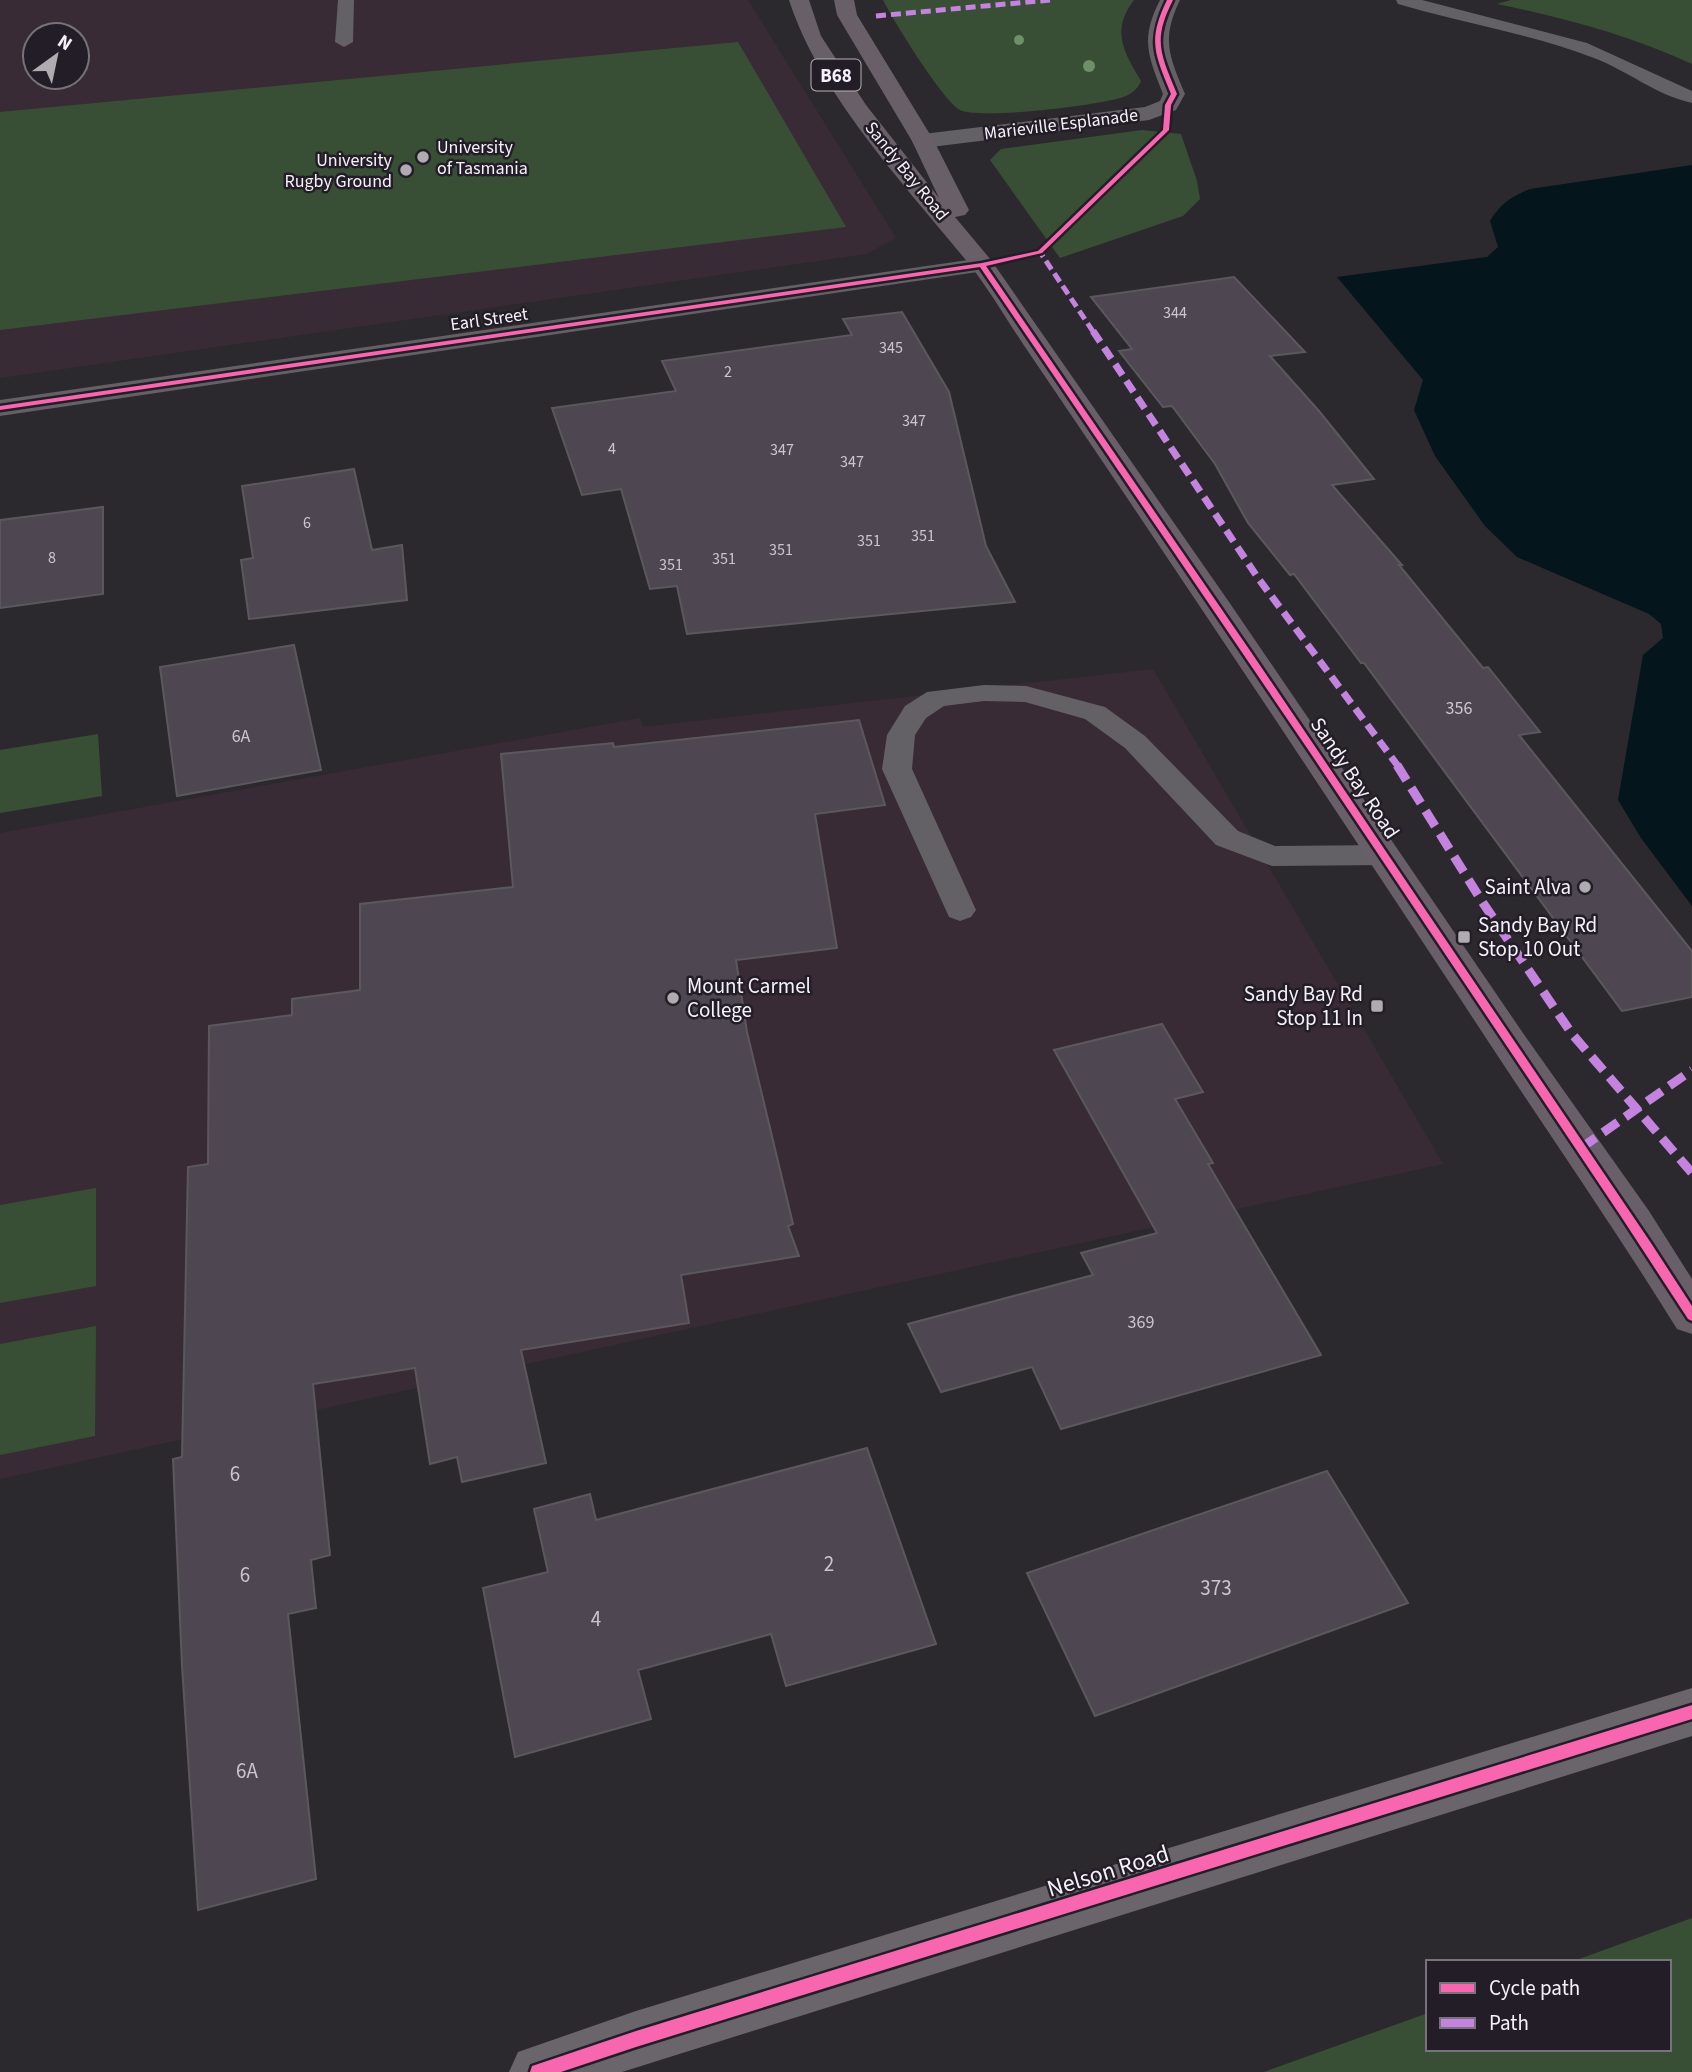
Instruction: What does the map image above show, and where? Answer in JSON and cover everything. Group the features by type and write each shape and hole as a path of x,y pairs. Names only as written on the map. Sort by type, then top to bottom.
{"main road":[{"name":"Sandy Bay Road","path":"799,0 811,36 884,145 982,265 1214,602 1634,1223 1692,1316"},
{"name":"Sandy Bay Road","path":"844,0 847,15 923,141 982,265"},
{"path":"884,145 923,141"}],"street":[{"name":"Marieville Esplanade","path":"923,141 1149,113 1168,105 1174,94 1161,60 1155,34 1170,0"},
{"name":"Earl Street","path":"0,408 982,265"},
{"name":"Nelson Road","path":"538,2072 636,2039 1692,1712"}],"lane":[{"path":"344,41 346,0"},
{"path":"1404,0 1518,29 1604,56 1692,97"},
{"path":"960,910 897,769 901,735 915,712 936,698 984,693 1026,694 1095,713 1135,742 1227,838 1272,856 1384,855"}],"shaded area":[{"name":"University Rugby Ground","path":"0,0 748,0 896,238 866,254 0,378"},
{"path":"1692,165 1692,906 1641,838 1618,800 1643,655 1663,638 1661,624 1649,614 1517,557 1485,526 1435,456 1414,410 1423,380 1337,277 1487,257 1498,247 1490,221 1502,205 1523,192"},
{"name":"Mount Carmel College","path":"1153,669 1443,1164 0,1479 0,833 640,718 643,727"}],"green space":[{"path":"883,0 1134,0 1127,11 1121,31 1129,60 1141,81 1135,90 1114,100 1015,112 971,113 960,110 931,77"},
{"path":"1511,0 1692,0 1692,64 1645,44 1596,28 1497,4"},
{"name":"University Rugby Ground","path":"738,42 846,227 0,330 0,112"},
{"path":"1142,130 1181,134 1197,181 1200,199 1183,216 1060,258 990,160 1001,149"},
{"path":"98,734 102,796 0,813 0,750"},
{"path":"96,1188 96,1286 0,1303 0,1205"},
{"path":"96,1326 95,1436 0,1455 0,1344"},
{"path":"1692,1918 1692,2072 1264,2072 1426,2014 1426,2051 1671,2051 1671,1960 1576,1960"}],"building":[{"path":"1234,277 1305,352 1270,356 1374,479 1332,485 1402,565 1399,565 1483,668 1488,667 1540,732 1519,735 1692,951 1692,997 1622,1011 1364,663 1361,663 1294,574 1290,575 1248,523 1215,464 1172,406 1163,407 1119,351 1132,349 1091,297"},
{"path":"902,312 949,392 986,546 1015,602 687,634 677,586 650,589 621,489 582,495 552,408 676,391 662,361 852,335 843,319"},
{"path":"354,469 372,550 402,545 407,600 249,619 241,560 253,558 242,486"},
{"path":"103,507 103,594 0,608 0,520"},
{"path":"294,645 321,770 177,796 160,667"},
{"path":"859,720 885,805 815,814 837,948 736,960 747,1032 793,1224 788,1226 799,1256 681,1275 689,1323 521,1350 546,1463 462,1482 457,1457 430,1464 415,1368 313,1384 330,1555 311,1560 316,1608 288,1614 316,1879 198,1910 182,1666 173,1459 182,1457 188,1167 208,1164 209,1026 292,1015 292,999 360,990 360,904 513,887 501,754 613,743 614,747"},
{"path":"1162,1024 1203,1092 1175,1099 1213,1163 1208,1164 1321,1355 1061,1429 1032,1367 941,1392 908,1324 1093,1275 1081,1253 1157,1233 1054,1050"},
{"path":"867,1448 936,1644 786,1686 771,1634 638,1670 651,1719 515,1757 483,1588 548,1572 534,1509 590,1494 596,1520"},
{"path":"1327,1471 1408,1603 1095,1716 1027,1573"}],"marked path":[{"path":"876,16 1050,0"},
{"path":"1043,249 1040,252 1258,578 1387,748 1483,903 1572,1034 1692,1173"},
{"path":"1581,1148 1692,1070"}],"cycle path":[{"path":"0,408 982,265 1040,252 1166,130 1168,105 1174,94 1157,47 1157,37 1170,0"},
{"path":"982,265 1181,555 1692,1316"},
{"path":"538,2072 636,2039 1692,1712"}],"place":[{"name":"University of Tasmania","path":"423,157"},
{"name":"University Rugby Ground","path":"406,170"},
{"name":"Saint Alva","path":"1585,887"},
{"name":"Sandy Bay Rd Stop 10 Out","path":"1464,937"},
{"name":"Mount Carmel College","path":"673,998"},
{"name":"Sandy Bay Rd Stop 11 In","path":"1377,1006"}]}
